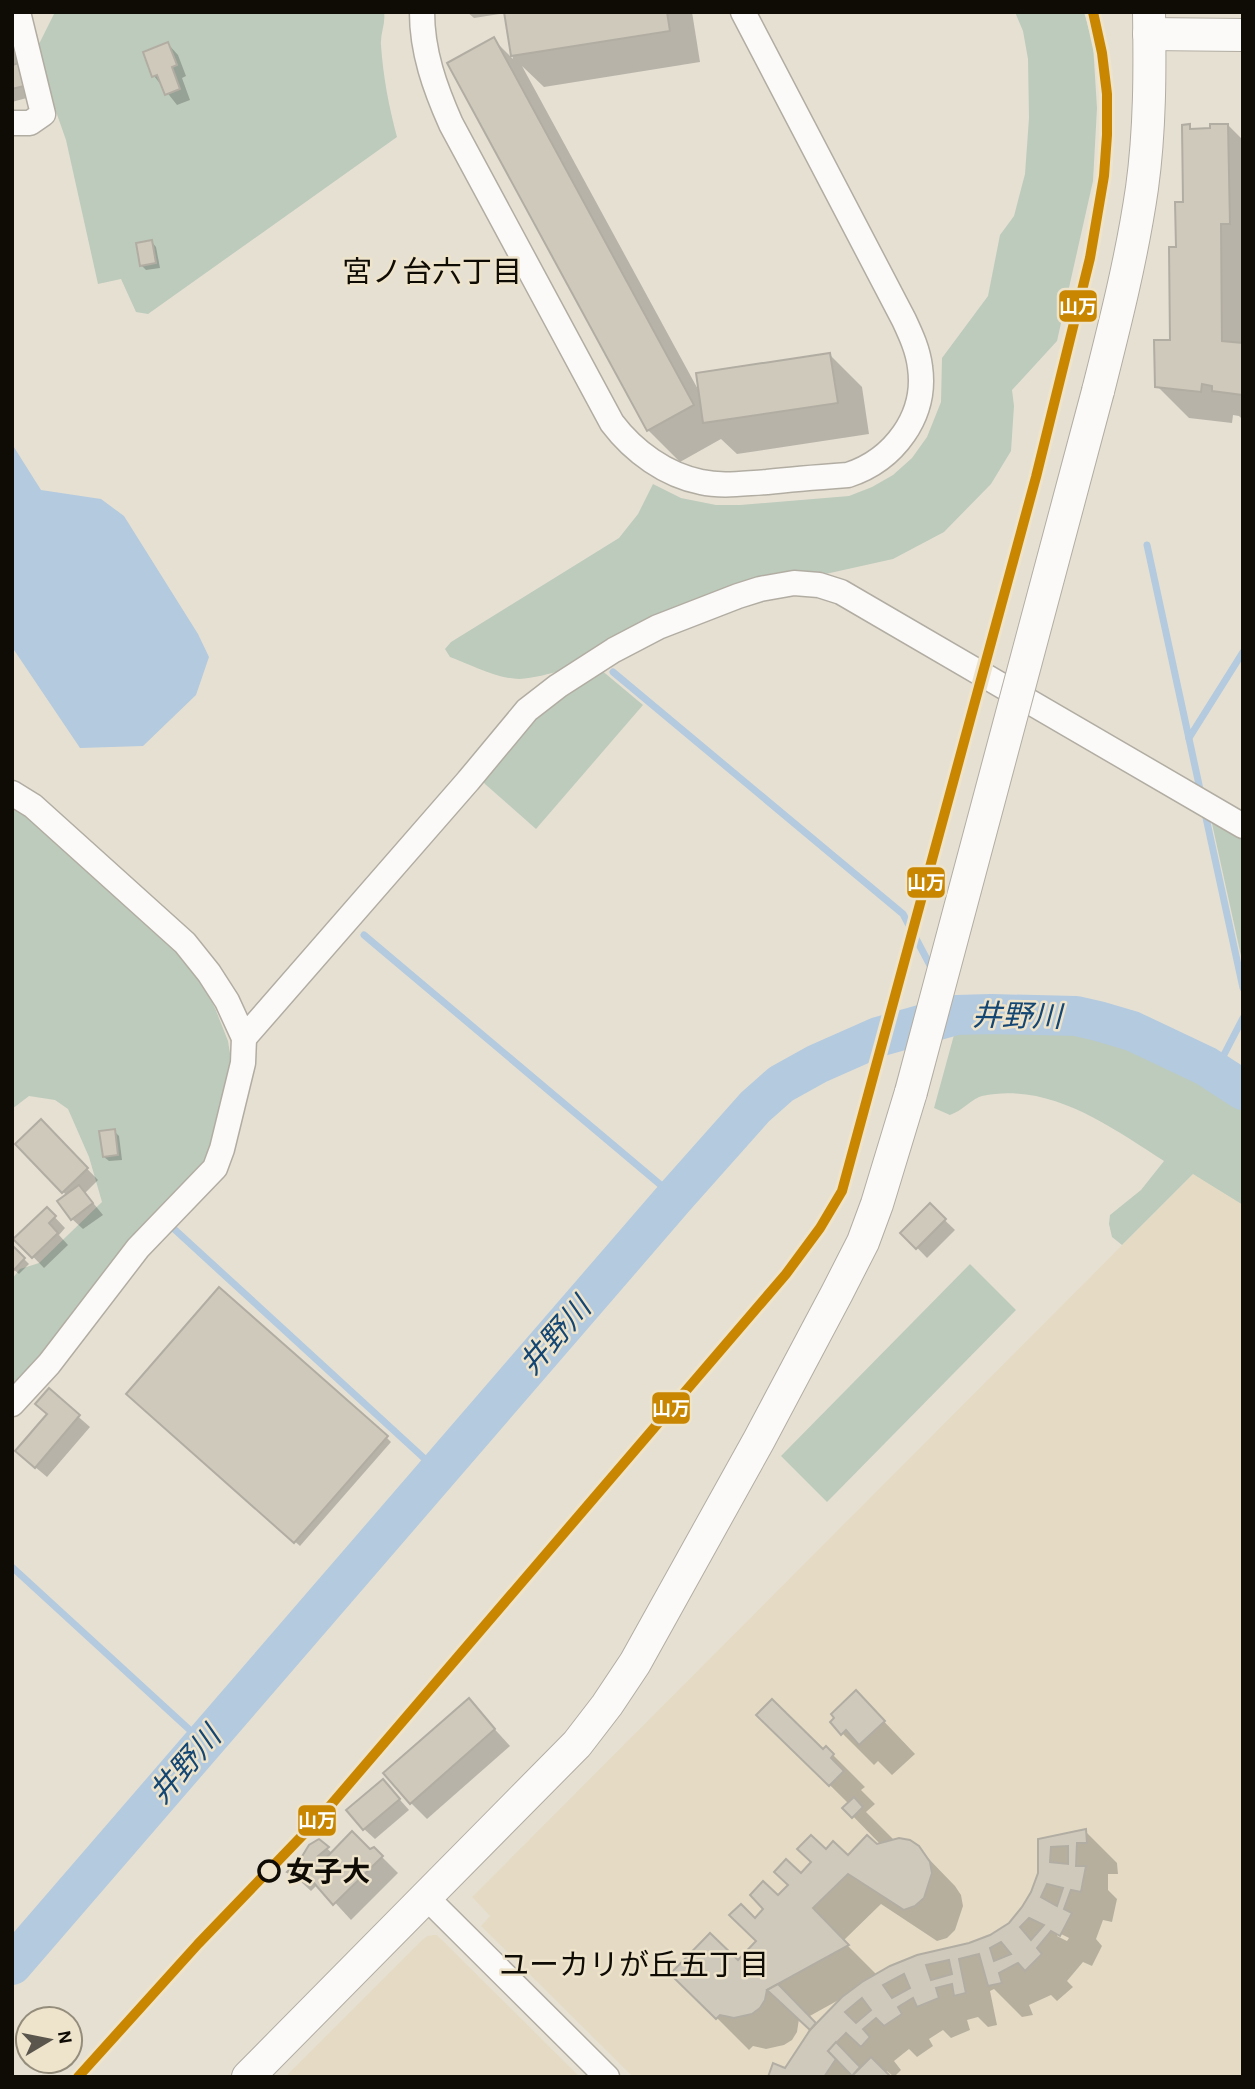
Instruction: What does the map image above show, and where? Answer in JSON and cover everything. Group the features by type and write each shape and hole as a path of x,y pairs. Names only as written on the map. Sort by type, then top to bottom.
{"street":[{"path":"12,123 30,122 43,114 18,12"},
{"path":"422,12 428,65 451,124 620,434 662,467 703,483 737,484 848,475 863,470 891,450 914,417 921,382 916,346 743,12"},
{"path":"248,2077 577,1744 607,1705 635,1663 759,1440 863,1242 911,1092 1131,258 1143,185 1148,115 1149,23 1243,35"},
{"path":"244,1038 527,710 558,686 625,644 658,627 760,589 794,583 819,584 841,592 1243,826"},
{"path":"12,793 33,806 185,943 228,1001 244,1038 243,1063 215,1168 138,1248 49,1364 12,1404"},
{"path":"427,1898 607,2077"}],"shaded area":[{"path":"1194,1173 1243,1205 1243,2077 633,2077 481,1926 490,1916 472,1897"},
{"path":"437,1935 580,2077 285,2077 422,1940 427,1936"}],"green space":[{"path":"55,12 384,12 382,57 397,137 148,314 136,312 121,279 98,284 66,140 35,52"},
{"path":"1015,12 1084,12 1093,44 1097,108 1093,181 1057,341 1012,390 1014,406 1011,451 991,484 944,532 893,559 821,575 563,670 519,679 493,674 450,657 445,649 451,642 619,538 638,514 653,484 681,498 716,505 849,496 893,475 912,458 927,437 941,402 942,358 988,296 1000,235 1014,216 1025,174 1029,118 1028,59 1023,31"},
{"path":"600,669 643,705 536,829 481,778 534,716"},
{"path":"12,804 178,951 202,982 215,1008 228,1041 232,1066 208,1165 12,1394 12,1279 20,1269 39,1263 102,1202 89,1157 68,1109 55,1100 29,1096 12,1109"},
{"path":"1211,819 1243,838 1243,965"},
{"path":"1045,1023 1098,1030 1142,1044 1184,1064 1243,1099 1243,1205 1193,1174 1122,1245 1112,1237 1110,1215 1141,1190 1164,1161 1078,1110 1031,1095 1007,1093 982,1096 950,1115 934,1108 957,1024"},
{"path":"970,1264 1016,1310 827,1502 781,1456"}],"water":[{"path":"12,444 41,490 101,499 124,516 198,634 209,657 196,695 143,746 80,748 12,647"}],"building":[{"path":"504,12 667,12 670,31 511,56"},
{"path":"494,37 694,405 647,431 447,63"},
{"path":"168,42 177,65 172,67 180,89 165,95 157,75 152,77 143,52"},
{"path":"19,63 24,86 12,89 12,65"},
{"path":"1190,124 1190,129 1210,128 1210,124 1228,124 1230,224 1221,224 1222,341 1243,343 1243,395 1212,391 1212,386 1202,384 1201,392 1155,387 1154,340 1170,340 1169,247 1176,247 1175,202 1183,202 1182,125"},
{"path":"152,240 156,263 140,266 136,243"},
{"path":"830,353 838,403 703,423 696,373"},
{"path":"41,1119 88,1168 62,1193 15,1144"},
{"path":"115,1129 118,1155 103,1157 99,1131"},
{"path":"79,1185 93,1203 71,1220 57,1201"},
{"path":"930,1203 946,1219 916,1249 900,1233"},
{"path":"47,1207 56,1216 49,1223 58,1233 32,1258 13,1239"},
{"path":"12,1245 25,1258 13,1271 12,1270"},
{"path":"219,1287 388,1436 294,1543 126,1394"},
{"path":"49,1388 80,1415 35,1468 15,1451 47,1414 35,1404"},
{"path":"856,1690 885,1721 859,1745 846,1730 841,1735 830,1722 834,1718 831,1714"},
{"path":"469,1698 495,1729 410,1804 383,1773"},
{"path":"772,1699 823,1749 826,1746 834,1754 831,1758 844,1771 829,1786 756,1715"},
{"path":"383,1779 400,1799 363,1830 346,1810"},
{"path":"854,1797 863,1807 852,1818 842,1808"},
{"path":"1086,1829 1087,1843 1077,1843 1076,1866 1086,1866 1081,1892 1071,1890 1064,1909 1072,1913 1060,1936 1051,1931 1037,1948 1042,1954 1025,1971 1018,1963 999,1973 1002,1983 988,1986 979,1954 959,1959 966,1993 954,1996 952,1984 936,1988 939,1998 917,2007 913,1998 898,2007 902,2014 884,2026 876,2018 863,2029 870,2037 861,2047 846,2033 828,2051 836,2059 824,2077 768,2077 773,2063 785,2068 810,2030 842,1997 862,1982 917,1955 969,1943 990,1935 1009,1923 1031,1892 1038,1873 1038,1839","holes":["1068,1846 1068,1864 1050,1862 1051,1847","1047,1884 1063,1888 1057,1906 1041,1897","1029,1918 1044,1925 1031,1940 1020,1927","1001,1942 1011,1954 994,1961 990,1948","949,1960 952,1974 931,1980 926,1965","904,1974 910,1988 892,1998 883,1985","862,1998 871,2010 856,2023 845,2012"]},
{"path":"352,1831 370,1849 374,1847 383,1856 333,1905 301,1868 294,1875 287,1872 309,1845 319,1839 329,1847 318,1856 323,1861"},
{"path":"811,1835 826,1849 833,1841 848,1855 867,1835 877,1844 899,1838 910,1840 919,1846 930,1862 932,1873 924,1898 915,1906 904,1910 848,1874 813,1908 849,1945 767,1990 760,2008 752,2014 734,2018 720,2015 716,2019 670,1974 710,1933 738,1960 756,1941 729,1915 741,1904 755,1918 763,1909 750,1895 763,1881 778,1895 788,1885 774,1872 786,1859 801,1873 811,1862 797,1849"},
{"path":"778,1984 816,2023 810,2030 767,1990"},
{"path":"836,2042 860,2067 852,2076 828,2051"},
{"path":"871,2057 891,2077 852,2076"}],"waterway":[{"path":"1147,545 1201,794"},
{"path":"1189,738 1243,652"},
{"path":"613,672 903,914 932,969"},
{"path":"1205,813 1243,988"},
{"path":"364,935 675,1197"},
{"path":"947,998 956,1015"},
{"name":"井野川","path":"12,1965 675,1197 755,1107 781,1084 817,1064 878,1037 956,1015 991,1014 1076,1016 1132,1031 1206,1066 1243,1090"},
{"path":"1215,1072 1243,1018"},
{"path":"173,1228 438,1471"},
{"path":"12,1567 204,1743"}],"transit line":[{"name":"山万","path":"78,2077 198,1944 324,1813 786,1274 820,1228 842,1191 1036,477 1090,258 1104,176 1107,135 1107,94 1093,12"}],"place":[{"name":"女子大","path":"269,1871"}],"district":[{"name":"宮ノ台六丁目","path":"432,272"},
{"name":"ユーカリが丘五丁目","path":"634,1965"}]}
